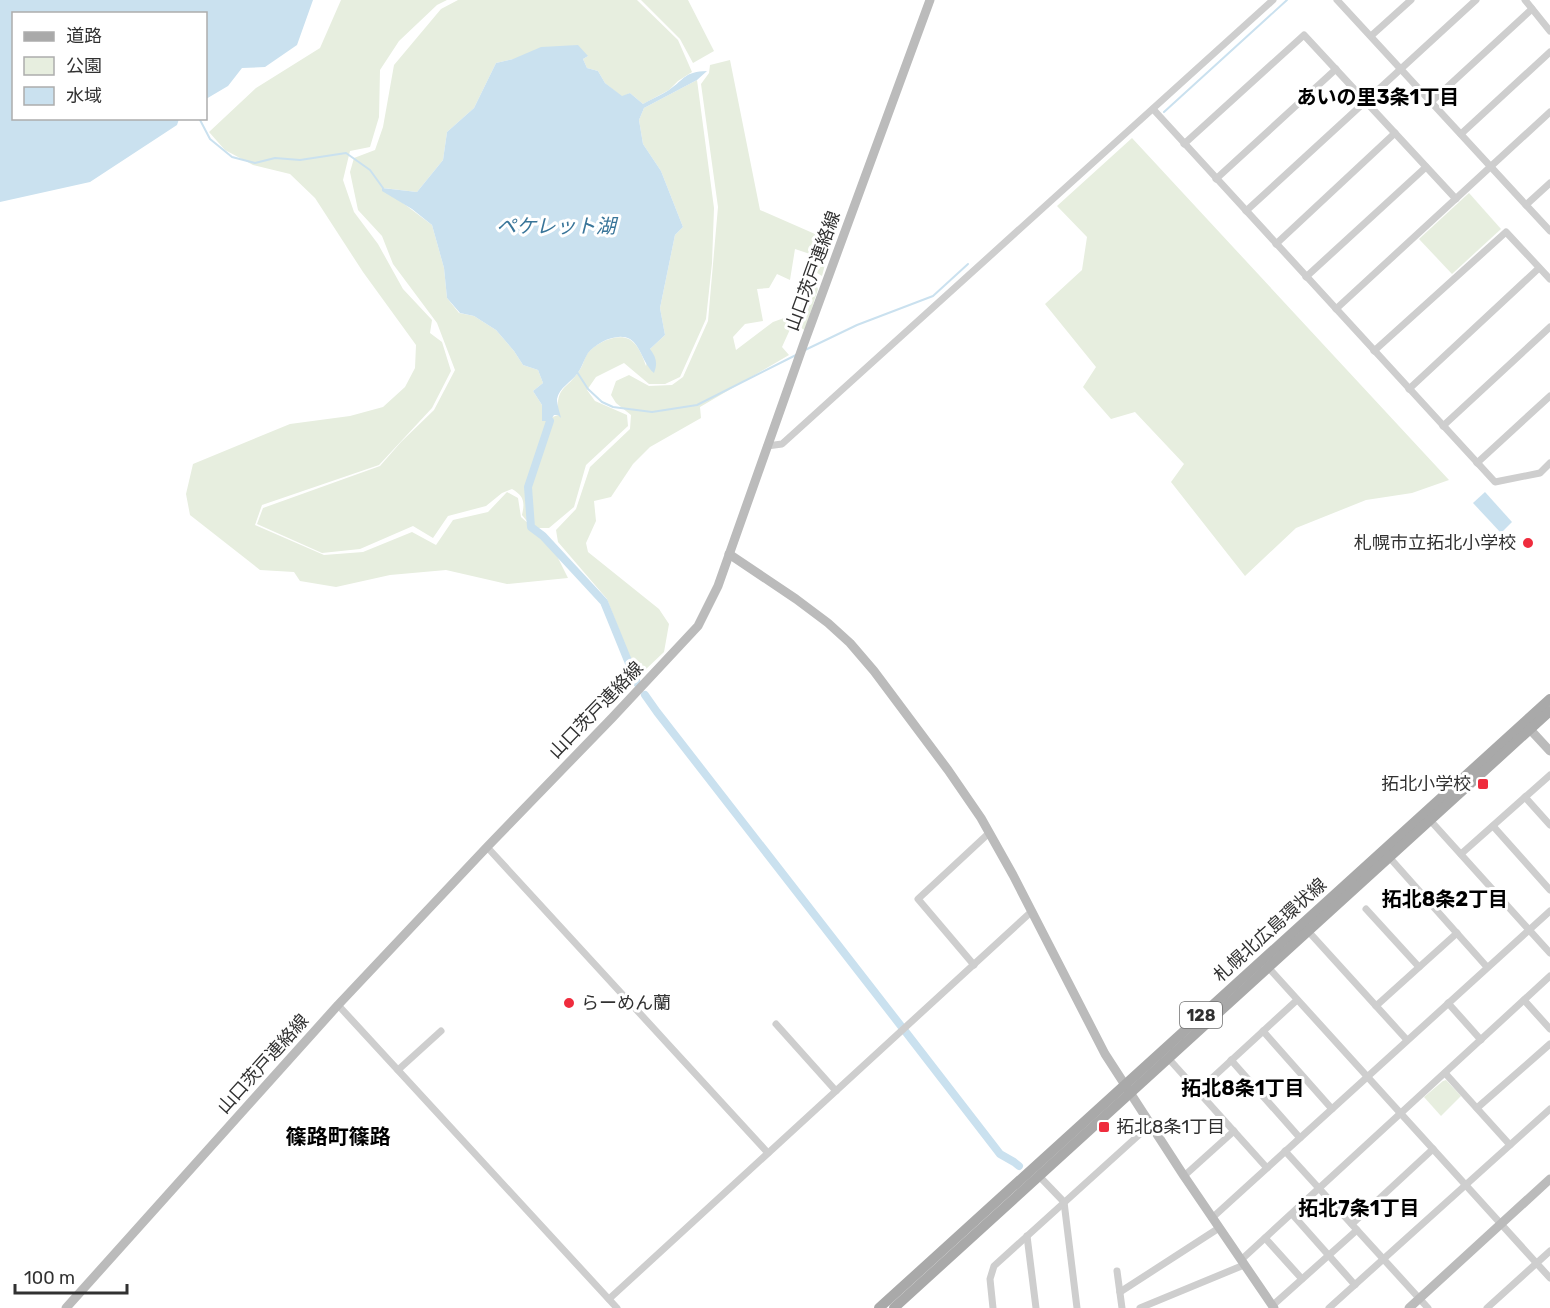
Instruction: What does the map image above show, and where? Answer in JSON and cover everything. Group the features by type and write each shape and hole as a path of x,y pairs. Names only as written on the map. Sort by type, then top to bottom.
{"main road":[{"name":"札幌北広島環状線","path":"879,1308 1265,964 1527,726 1550,699"},
{"name":"札幌北広島環状線","path":"1527,726 1550,711"},
{"name":"札幌北広島環状線","path":"894,1308 1039,1176 1127,1089 1168,1058 1265,964 1308,931 1389,857 1427,816"}],"street":[{"name":"山口茨戸連絡線","path":"66,1308 338,1005 698,626 718,586 802,347 930,0"},
{"path":"767,446 782,444 1273,0"},
{"path":"1338,0 1550,231"},
{"path":"1371,36 1411,0"},
{"path":"1246,211 1476,0"},
{"path":"1525,0 1550,31"},
{"path":"1431,102 1532,9"},
{"path":"1184,144 1304,35 1455,199"},
{"path":"1461,134 1550,52"},
{"path":"1216,179 1336,69"},
{"path":"1153,109 1495,482 1540,473 1550,463"},
{"path":"1336,309 1550,112"},
{"path":"1276,244 1395,133"},
{"path":"1306,276 1426,167"},
{"path":"1526,205 1550,183"},
{"path":"1374,351 1506,232 1550,279"},
{"path":"1409,389 1539,268"},
{"path":"1443,426 1550,327"},
{"path":"1477,463 1550,396"},
{"path":"729,554 796,599 850,643 874,671 948,770 989,833 1105,1054 1273,1307 1357,1230"},
{"path":"1527,726 1550,751"},
{"path":"1461,854 1550,775"},
{"path":"1525,797 1550,825"},
{"path":"1427,816 1550,953"},
{"path":"1493,826 1550,890"},
{"path":"974,965 918,899 989,833"},
{"path":"487,847 768,1153"},
{"path":"1389,857 1487,967"},
{"path":"1366,909 1419,967"},
{"path":"1212,1218 1550,911"},
{"path":"609,1299 1031,912"},
{"path":"1308,931 1407,1040"},
{"path":"1376,1006 1457,933"},
{"path":"1265,964 1550,1278"},
{"path":"1140,1308 1242,1262 1265,1238 1550,976"},
{"path":"1198,1091 1297,1000"},
{"path":"1524,1000 1550,1029"},
{"path":"1448,1003 1481,1040"},
{"path":"338,1005 617,1308"},
{"path":"776,1024 836,1091"},
{"path":"398,1070 441,1031"},
{"path":"1263,1031 1332,1108"},
{"path":"1477,1108 1550,1044"},
{"path":"1168,1058 1267,1168"},
{"path":"1231,1060 1300,1138"},
{"path":"1445,1073 1510,1145"},
{"path":"1329,1308 1549,1111"},
{"path":"993,1308 990,1279 994,1266 1151,1124"},
{"path":"1184,1176 1234,1131"},
{"path":"1352,1224 1433,1149"},
{"path":"1285,1151 1428,1308"},
{"path":"1039,1176 1064,1202 1077,1308"},
{"path":"1409,1308 1550,1179"},
{"path":"1292,1214 1355,1285"},
{"path":"1120,1292 1219,1228"},
{"path":"1027,1236 1036,1308"},
{"path":"1265,1238 1302,1279"},
{"path":"1487,1308 1550,1251"},
{"path":"1117,1271 1122,1308"}],"green space":[{"path":"341,0 447,0 437,5 399,41 380,70 379,117 370,147 350,151 343,180 354,212 378,244 403,289 432,320 430,333 442,342 451,371 432,408 379,465 262,505 255,525 324,555 363,552 412,532 436,545 453,520 488,512 507,492 518,498 521,517 530,525 522,515 521,497 512,489 502,493 486,506 448,516 433,538 413,526 360,549 322,553 257,524 263,508 380,466 434,410 455,370 437,323 393,264 382,236 358,210 350,172 354,158 375,150 383,127 394,65 441,9 458,0 637,0 678,40 692,72 669,90 643,104 630,93 622,97 605,83 598,71 587,68 583,59 588,56 513,59 496,63 474,108 447,132 443,160 417,192 383,188 432,225 444,268 447,298 459,313 474,316 496,330 523,365 538,370 543,383 533,391 542,405 542,421 558,415 560,393 595,346 612,338 624,337 638,347 646,366 650,349 665,335 660,308 675,235 683,227 661,171 643,144 639,120 644,108 697,80 714,208 712,263 706,319 680,377 665,384 649,384 624,363 596,377 587,390 595,401 627,415 628,426 586,465 574,507 549,528 531,528 556,554 568,578 507,584 446,570 390,575 336,587 300,581 294,572 260,570 190,515 186,494 193,464 290,424 350,416 383,407 405,387 415,368 416,345 363,272 315,198 290,174 253,165 225,150 209,132 256,88 320,48"},
{"path":"641,0 688,0 714,51 693,63 680,39"},
{"path":"730,60 760,210 831,241 822,276 814,271 816,256 795,249 790,280 777,274 769,288 757,289 763,321 745,324 733,337 736,350 773,322 784,318 797,321 801,314 802,295 808,280 815,282 818,289 805,330 792,325 782,347 789,355 700,407 701,418 650,447 633,464 611,497 594,501 596,521 586,543 588,552 659,609 669,624 664,652 645,670 630,658 607,599 558,542 556,530 576,509 590,467 630,429 631,415 616,403 611,395 616,381 629,375 649,386 672,385 683,377 708,321 718,207 701,84 709,73 710,65"},
{"path":"1132,138 1449,480 1412,493 1366,500 1296,528 1245,576 1171,482 1184,464 1135,412 1111,419 1083,387 1096,367 1045,304 1082,270 1087,237 1057,206"},
{"path":"1469,193 1501,229 1452,274 1419,239"},
{"path":"1446,1080 1461,1096 1441,1116 1424,1097"}],"water":[{"path":"0,0 313,0 297,45 265,67 242,68 228,86 207,98 207,12 12,12 12,120 179,120 177,125 90,182 0,202"},
{"name":"ペケレット湖","path":"578,45 588,56 583,59 587,68 598,71 605,83 622,96 630,93 643,104 666,92 689,74 707,71 697,80 644,108 639,120 643,144 661,171 683,227 675,235 660,308 665,335 650,349 656,360 654,373 630,339 619,337 607,340 588,353 579,372 560,392 557,399 561,418 554,415 550,421 542,421 542,405 533,391 543,383 538,370 523,365 496,330 474,316 460,313 447,298 444,268 432,225 412,209 382,191 382,188 417,192 443,160 447,132 474,108 496,63 513,59 541,47"},
{"path":"1485,492 1512,522 1501,533 1473,503"}],"waterway":[{"path":"1164,112 1287,0"},
{"path":"200,120 210,139 232,157 255,163 275,158 300,160 346,153 370,170 383,188"},
{"path":"805,350 857,325 933,296 968,264"},
{"path":"577,372 588,389 602,402 613,407 652,412 697,405 798,354"},
{"path":"550,421 528,487 531,527 543,536 604,602 637,683"},
{"path":"645,695 901,1026"},
{"path":"905,1031 1000,1154 1019,1166"}],"place":[{"name":"札幌市立拓北小学校","path":"1528,543"},
{"name":"拓北小学校","path":"1483,784"},
{"name":"らーめん蘭","path":"569,1003"},
{"name":"拓北8条1丁目","path":"1104,1127"}],"district":[{"name":"あいの里3条1丁目","path":"1378,97"},
{"name":"拓北8条2丁目","path":"1445,899"},
{"name":"拓北8条1丁目","path":"1243,1088"},
{"name":"篠路町篠路","path":"338,1136"},
{"name":"拓北7条1丁目","path":"1359,1208"}]}
